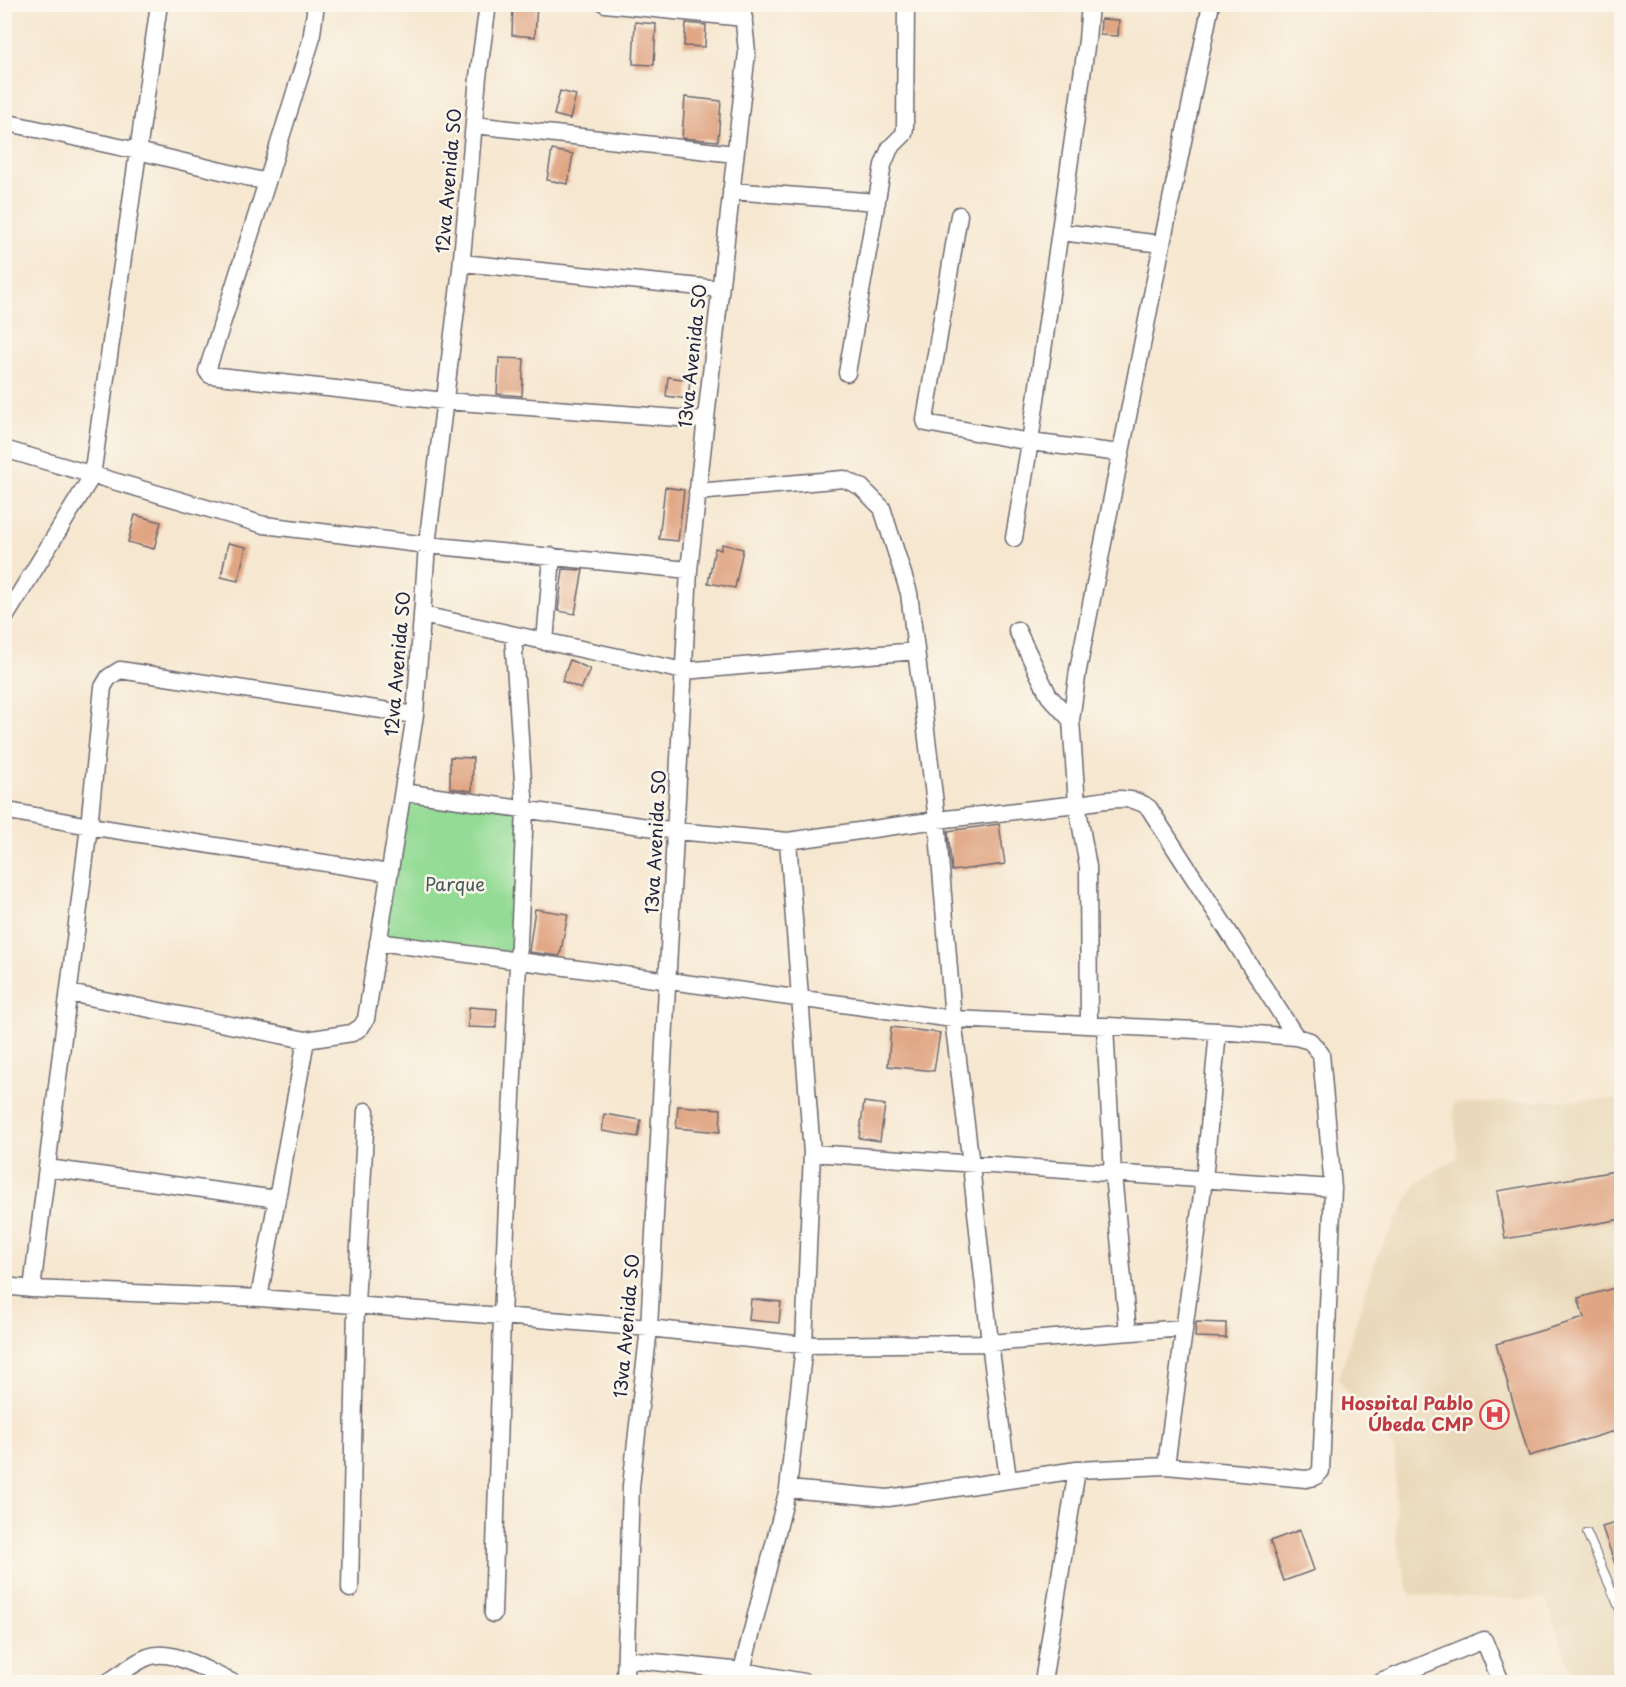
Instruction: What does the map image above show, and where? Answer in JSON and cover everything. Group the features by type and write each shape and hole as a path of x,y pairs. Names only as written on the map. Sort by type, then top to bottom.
{"street":[{"path":"4,619 92,476 159,4"},
{"path":"316,4 310,41 208,373 445,401 705,420"},
{"name":"12va Avenida SO","path":"69,993 306,1040 345,1035 361,1027 366,1019 415,715 428,545 462,263 474,124 488,4"},
{"path":"605,4 743,11"},
{"path":"848,373 883,165 890,148 904,134 906,4"},
{"path":"1014,538 1060,232 1090,4"},
{"path":"1128,1332 1097,1025 1088,867 1077,804 1071,720 1078,670 1120,453 1211,4"},
{"name":"13va Avenida SO","path":"625,1683 631,1486 649,1328 689,570 747,52 743,11"},
{"path":"4,122 138,151 267,183"},
{"path":"474,124 735,154"},
{"path":"731,192 877,202"},
{"path":"959,215 925,420 930,425 1030,442 1120,453"},
{"path":"1060,232 1161,244"},
{"path":"462,263 720,290"},
{"path":"4,449 264,525 428,545 689,570"},
{"path":"697,492 844,479 861,487 882,508 909,592 937,820 953,1019 1008,1479"},
{"path":"545,642 552,556"},
{"path":"423,615 684,671 916,651"},
{"path":"1017,630 1049,696 1071,720"},
{"path":"493,1614 502,1316 525,810 513,635"},
{"path":"32,1289 89,826 103,687 110,677 120,670 415,715"},
{"path":"403,792 676,831 788,841 937,820 1133,799 1149,808 1296,1037"},
{"path":"14,812 389,873"},
{"path":"741,1677 788,1489 804,1345 812,1153 788,841"},
{"path":"378,942 953,1019 1218,1031 1296,1037 1310,1041 1321,1054 1333,1188 1321,1471 1315,1477 1305,1479 1166,1466 1077,1470 888,1498 788,1489"},
{"path":"1166,1466 1204,1180 1218,1031"},
{"path":"259,1298 306,1040"},
{"path":"350,1589 356,1305 366,1111"},
{"path":"812,1153 1333,1188"},
{"path":"47,1168 277,1199"},
{"path":"4,1286 356,1305 649,1328 804,1345 990,1343 1184,1328"},
{"path":"1042,1683 1077,1470"},
{"path":"1381,1683 1484,1640 1501,1683"},
{"path":"108,1683 148,1657 166,1655 183,1659 211,1678 232,1683"},
{"path":"626,1659 741,1677 804,1683"}],"lane":[{"path":"1587,1533 1622,1614"}],"shaded area":[{"name":"Hospital Pablo Úbeda CMP","path":"1621,1099 1621,1682 1575,1682 1546,1600 1410,1595 1396,1536 1395,1450 1338,1379 1378,1254 1417,1183 1458,1157 1453,1103"}],"green space":[{"name":"Parque","path":"403,792 525,810 517,961 378,942"}],"building":[{"path":"513,4 537,4 535,37 512,35"},
{"path":"1101,19 1119,20 1118,36 1100,35"},
{"path":"635,22 656,24 654,65 633,64"},
{"path":"686,23 706,25 705,47 684,46"},
{"path":"560,91 576,95 570,119 554,115"},
{"path":"685,97 721,101 718,141 682,138"},
{"path":"552,150 573,154 568,184 547,180"},
{"path":"499,358 524,359 522,396 497,394"},
{"path":"668,377 690,380 688,399 666,396"},
{"path":"665,487 684,490 678,541 659,539"},
{"path":"135,515 161,522 154,549 128,542"},
{"path":"228,543 246,547 238,581 221,577"},
{"path":"722,544 743,549 735,588 708,583 715,548 721,550"},
{"path":"563,569 583,570 575,614 558,611"},
{"path":"570,660 590,669 581,689 562,681"},
{"path":"450,757 473,758 472,791 450,788"},
{"path":"999,824 1005,864 952,871 948,831"},
{"path":"535,909 568,914 560,956 529,952"},
{"path":"469,1007 497,1009 496,1028 468,1027"},
{"path":"891,1027 940,1033 934,1071 888,1066"},
{"path":"864,1102 885,1105 880,1141 859,1138"},
{"path":"678,1106 721,1109 720,1132 676,1128"},
{"path":"604,1114 641,1120 638,1137 602,1131"},
{"path":"1622,1170 1622,1219 1505,1239 1497,1191"},
{"path":"1622,1286 1622,1429 1529,1456 1496,1344 1584,1318 1578,1298"},
{"path":"751,1299 781,1302 779,1323 749,1320"},
{"path":"1196,1322 1226,1323 1226,1338 1195,1337"},
{"path":"1622,1521 1622,1578 1620,1578 1602,1527"},
{"path":"1300,1530 1314,1570 1284,1581 1270,1541"}],"place":[{"name":"Hospital Pablo Úbeda CMP","path":"1494,1414"}]}
